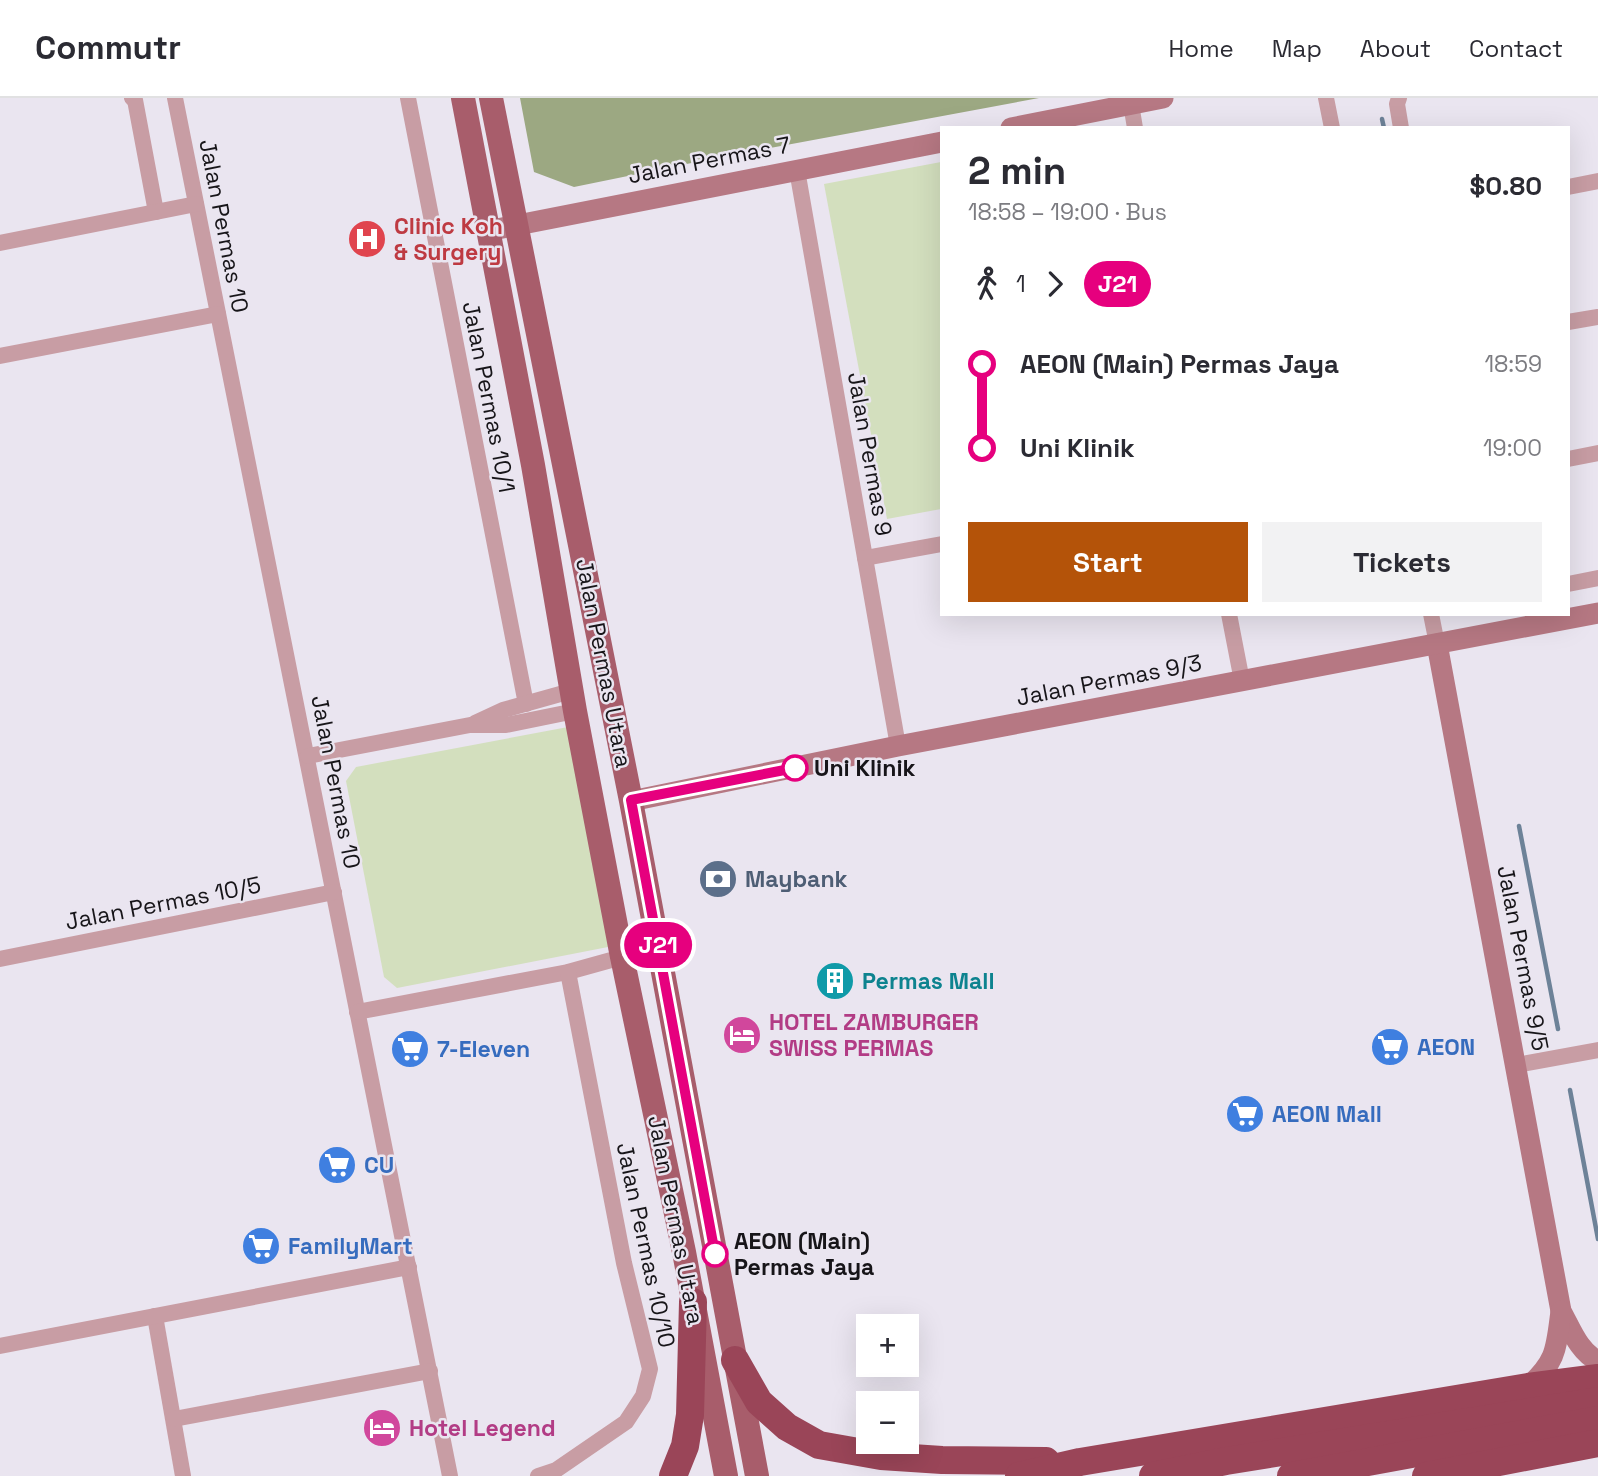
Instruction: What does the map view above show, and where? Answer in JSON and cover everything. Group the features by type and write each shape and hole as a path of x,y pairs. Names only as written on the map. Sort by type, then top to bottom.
{"highway":[{"path":"673,1476 685,1447 690,1415 693,1303"},
{"path":"735,1360 759,1402 787,1427 819,1445 881,1456 1080,1462"},
{"path":"1019,1476 1080,1462 1528,1387 1598,1378"},
{"path":"1153,1476 1226,1461 1598,1401"},
{"path":"1291,1476 1598,1420"},
{"path":"1375,1476 1544,1429"},
{"path":"1426,1476 1598,1443"}],"main road":[{"name":"Jalan Permas Utara","path":"463,98 533,464 573,701 726,1476"},
{"name":"Jalan Permas Utara","path":"491,98 631,800 757,1476"},
{"path":"533,464 537,456 544,451 553,451 563,456"}],"street":[{"name":"Jalan Permas 10","path":"175,98 450,1476"},
{"name":"Jalan Permas 10/1","path":"408,98 526,704"},
{"path":"1022,126 1163,98"},
{"path":"1326,98 1332,126"},
{"path":"1399,98 1397,104 1401,126"},
{"path":"133,99 156,212"},
{"path":"1131,104 1135,126"},
{"name":"Jalan Permas 7","path":"487,231 940,142"},
{"name":"Jalan Permas 9","path":"797,170 898,746"},
{"path":"1570,187 1598,181"},
{"path":"0,243 197,204"},
{"path":"0,356 218,314"},
{"path":"1570,323 1598,317"},
{"path":"1570,459 1598,453"},
{"path":"865,558 940,544"},
{"path":"1570,584 1598,578"},
{"name":"Jalan Permas 9/3","path":"631,800 741,780 898,746 1598,613"},
{"path":"1229,616 1242,681"},
{"name":"Jalan Permas 9/5","path":"1431,616 1562,1311 1577,1342 1598,1361"},
{"path":"470,725 503,710 526,704 573,701"},
{"path":"308,755 470,725 506,725 573,701"},
{"name":"Jalan Permas 10/5","path":"0,959 334,892"},
{"path":"357,1013 568,972 622,957"},
{"name":"Jalan Permas 10/10","path":"538,1476 556,1469 626,1422 643,1396 650,1369 624,1263 568,972"},
{"path":"1517,1065 1598,1050"},
{"path":"0,1346 409,1267"},
{"name":"Jalan Permas 9/5","path":"1528,1387 1547,1370 1556,1347 1562,1311"},
{"path":"155,1316 183,1476"},
{"path":"174,1419 430,1371"}],"green space":[{"path":"520,98 1039,98 574,187 534,172"},
{"path":"940,162 940,509 887,519 824,184"},
{"path":"568,727 614,940 608,947 397,988 384,977 346,781 356,767"}],"waterway":[{"path":"1382,119 1384,126"},
{"path":"1519,826 1558,1029"},
{"path":"1570,1090 1598,1239"}],"bus line":[{"name":"J21","path":"715,1254 631,800 795,768"}],"place":[{"name":"Clinic Koh & Surgery","path":"367,239"},
{"name":"Uni Klinik","path":"795,768"},
{"name":"Maybank","path":"718,879"},
{"name":"Permas Mall","path":"835,981"},
{"name":"HOTEL ZAMBURGER SWISS PERMAS","path":"742,1035"},
{"name":"AEON","path":"1390,1047"},
{"name":"7-Eleven","path":"410,1049"},
{"name":"AEON Mall","path":"1245,1114"},
{"name":"CU","path":"337,1165"},
{"name":"FamilyMart","path":"261,1246"},
{"name":"AEON (Main) Permas Jaya","path":"715,1254"},
{"name":"Hotel Legend","path":"382,1428"}]}
